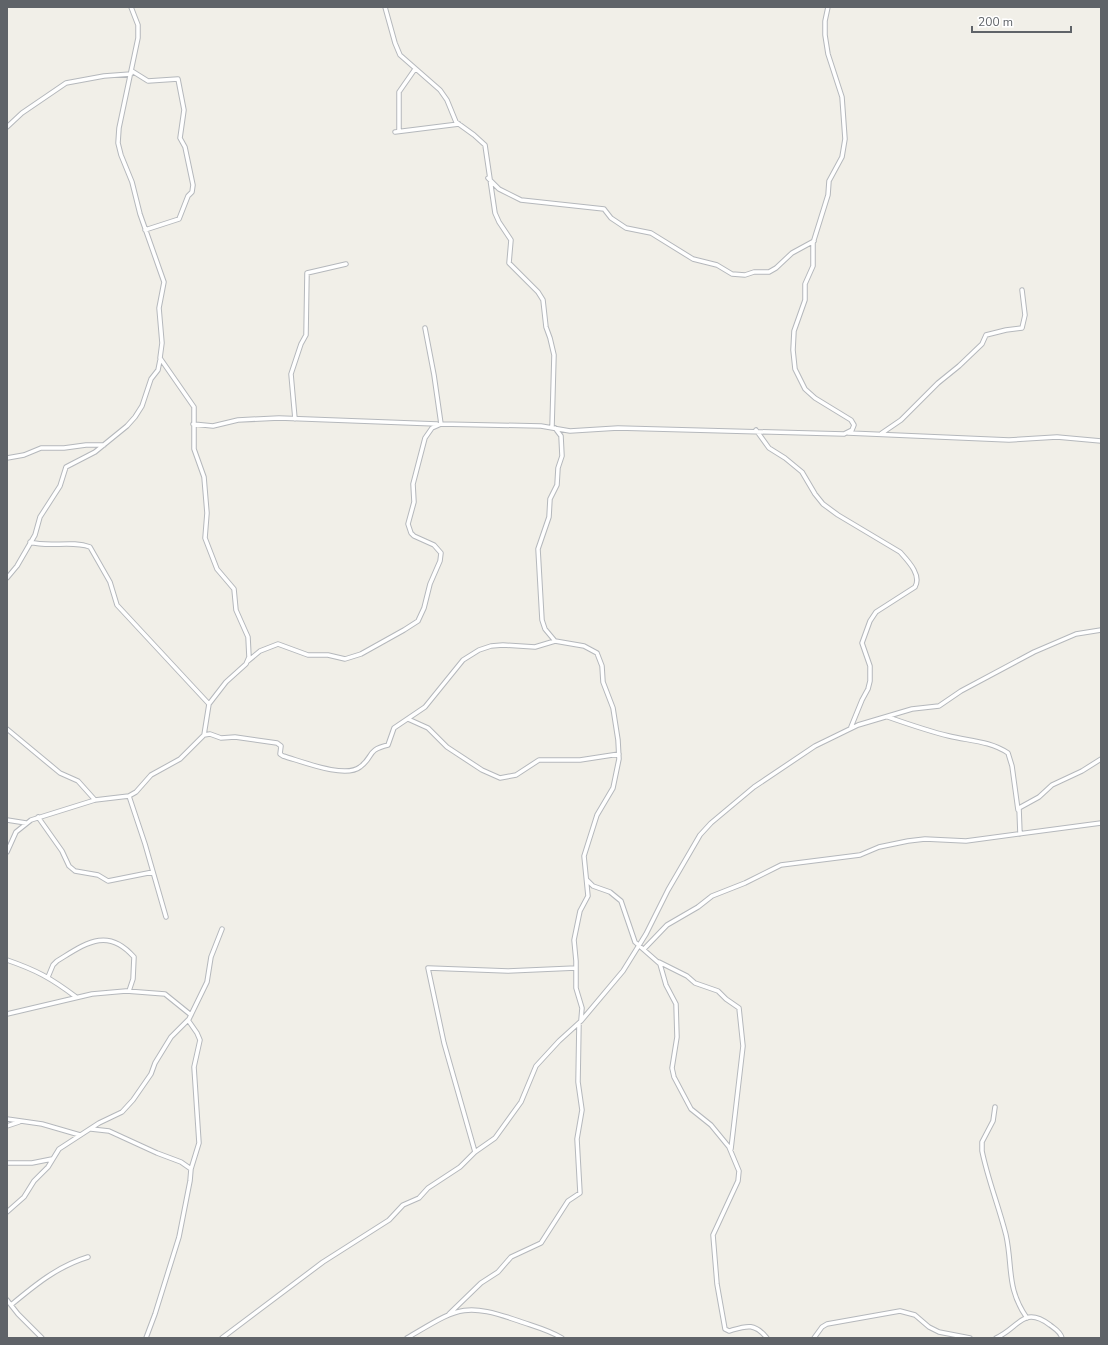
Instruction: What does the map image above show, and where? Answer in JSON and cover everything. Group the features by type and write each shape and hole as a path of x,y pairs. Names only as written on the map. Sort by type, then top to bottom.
{"street":[{"path":"7,578 17,566 37,532 40,517 60,486 67,466 89,456 127,426 138,412 145,399 151,379 158,370 162,343 159,308 164,282 145,230 132,182 118,143 119,128 139,33 131,7"},
{"path":"386,7 398,51 415,69 442,93 454,119 485,145 487,151 488,178 496,217 511,240 509,263 538,292 543,300 546,327 554,355 553,427 561,436 562,456 558,468 557,485 550,496 549,517 542,536 538,556 543,624 555,642"},
{"path":"828,7 825,21 825,35 828,54 842,97 845,139 842,157 829,181 828,195 814,240 813,266 806,284 805,303 800,311 794,334 794,361 798,376 810,393 852,420 854,425 853,429 845,433"},
{"path":"415,69 399,92 397,132 459,124"},
{"path":"7,127 22,113 66,83 132,72 148,81 178,79 184,110 180,138 186,147 193,185 192,192 185,202 179,219 145,230"},
{"path":"488,178 499,189 521,200 604,209 611,218 621,226 631,230 651,233 693,259 717,265 732,274 745,275 754,272 769,272 776,268 792,253 814,240"},
{"path":"295,419 290,376 301,344 306,336 307,273 346,264"},
{"path":"881,434 889,430 901,420 938,383 959,366 982,344 986,335 1022,328 1025,315 1022,290"},
{"path":"425,328 434,375 440,424"},
{"path":"160,358 195,409 193,424 194,449 204,478 207,506 207,519 204,535 217,569 234,589 236,610 248,637 250,654 248,661"},
{"path":"193,424 212,426 238,420 295,419 553,427 570,431 618,428 756,430 1009,440 1057,438 1101,441"},
{"path":"204,735 209,704 226,682 248,661 264,649 278,644 308,655 353,658 418,621 424,608 430,584 440,561 441,553 434,545 414,536 411,533 408,524 414,502 413,484 423,445 432,428 440,424"},
{"path":"756,430 768,448 785,458 802,472 814,494 823,504 838,515 900,552 908,560 917,577 917,583 912,590 876,612 870,621 862,643 870,666 870,681 851,728"},
{"path":"7,458 41,448 104,445"},
{"path":"30,542 43,544 74,544 90,547 110,582 117,605 209,704"},
{"path":"222,1338 323,1262 389,1220 403,1205 419,1198 428,1188 460,1167 475,1152 492,1141 521,1102 536,1066 559,1041 580,1022 623,971 639,946 694,842 705,828 762,781 815,746 851,728 887,716 920,708 939,706 961,691 1034,652 1076,634 1101,630"},
{"path":"7,852 16,832 26,823 38,817 67,810 95,800 110,800 128,796 136,792 151,775 180,759 204,735 210,734 222,738 235,737 275,743 281,746 280,754 283,756 331,769 349,772 362,766 374,750 388,745 394,728 425,707 463,660 479,650 503,645 535,647 555,642 584,646 598,653 602,666 603,682 612,708 619,754 614,784 597,815 584,856 588,899 580,911 575,934 576,991 583,1011 580,1022 578,1082 582,1110 577,1139 580,1193 568,1201 541,1243 511,1257 498,1272 481,1283 449,1314"},
{"path":"887,716 936,733 977,740 1008,754 1012,766 1020,834"},
{"path":"408,719 428,728 447,747 482,770 500,778 516,775 539,760 580,760 619,754"},
{"path":"7,729 60,773 78,780 95,800"},
{"path":"1018,810 1039,797 1052,785 1071,777 1101,759"},
{"path":"128,796 145,844 166,917"},
{"path":"38,817 62,851 69,866 75,871 98,875 108,881 152,872"},
{"path":"7,820 26,823"},
{"path":"644,949 667,926 698,907 712,896 745,883 781,865 860,856 879,847 908,841 926,839 958,842 1101,824"},
{"path":"586,879 593,886 610,892 621,901 633,938 639,946 658,962 663,969 666,985 676,1004 677,1038 672,1068 674,1077 688,1104 694,1112 712,1125 731,1150 739,1176 712,1238 723,1321 728,1332 748,1325 760,1331 767,1338"},
{"path":"7,1212 24,1197 34,1181 48,1167 59,1149 128,1107 146,1082 155,1063 171,1037 191,1015 206,982 212,957 222,928"},
{"path":"48,977 53,965 57,961 91,941 104,939 121,944 134,957 133,979 130,991"},
{"path":"7,960 32,968 48,977 76,997"},
{"path":"658,962 684,974 695,983 718,991 740,1010 743,1046 731,1150"},
{"path":"475,1152 444,1043 428,968 508,971 576,968"},
{"path":"7,1014 100,992 130,991 165,994 191,1015"},
{"path":"146,1338 179,1237 191,1170 199,1143 194,1067 200,1040 188,1020"},
{"path":"995,1107 993,1121 982,1142 982,1151 1006,1236 1012,1288 1016,1302 1027,1318"},
{"path":"7,1119 42,1124 80,1135"},
{"path":"7,1126 22,1122"},
{"path":"90,1129 109,1131 157,1154 181,1162 190,1167 191,1170"},
{"path":"7,1163 32,1163 52,1159"},
{"path":"11,1305 45,1278 68,1264 88,1257"},
{"path":"7,1300 42,1338"},
{"path":"407,1338 449,1314 462,1310 478,1309 502,1316 562,1338"},
{"path":"814,1338 822,1327 827,1324 900,1311 916,1315 929,1328 939,1332 970,1338"},
{"path":"996,1338 1032,1316 1040,1318 1058,1330 1062,1338"}]}
